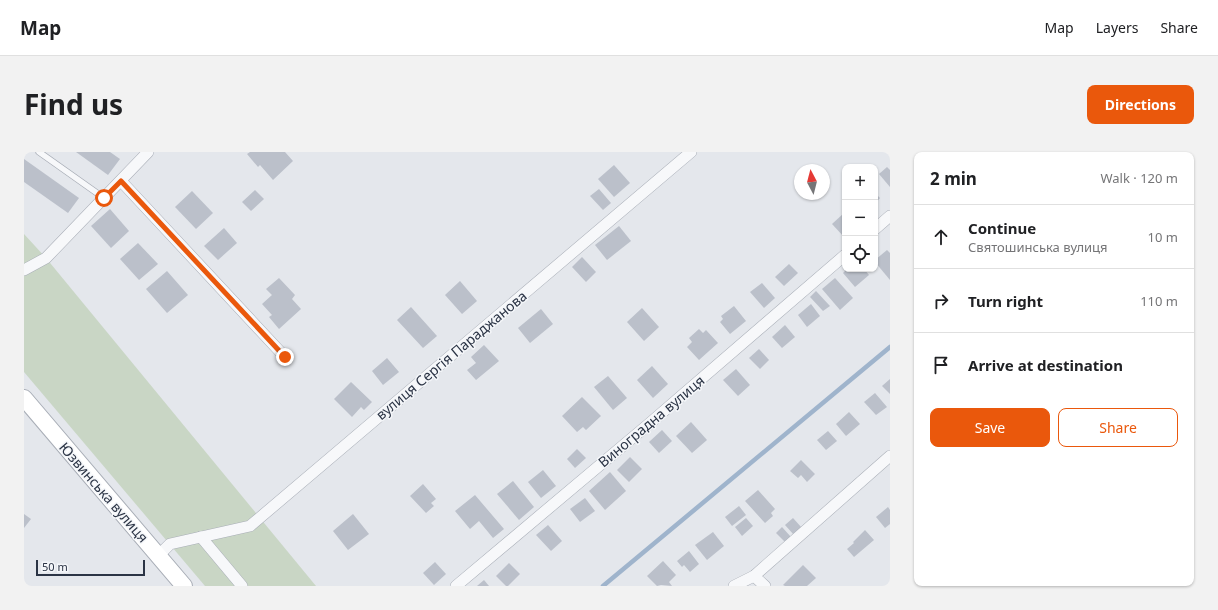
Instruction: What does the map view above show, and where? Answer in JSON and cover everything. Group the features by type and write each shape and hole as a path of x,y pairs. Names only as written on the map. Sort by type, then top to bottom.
{"main road":[{"name":"Юзвинська вулиця","path":"24,398 184,586"}],"street":[{"path":"24,270 46,258 148,152"},
{"name":"вулиця Сергія Параджанова","path":"159,555 170,544 250,526 691,152"},
{"path":"121,181 285,357"},
{"path":"878,226 890,216"},
{"name":"Виноградна вулиця","path":"456,586 650,423 842,258"},
{"path":"734,586 754,576 890,456"},
{"path":"201,537 242,586"},
{"path":"754,576 765,586"}],"lane":[{"path":"39,152 104,198"}],"green space":[{"path":"24,234 46,258 316,586 205,586 24,372"}],"building":[{"path":"76,152 110,152 120,159 108,175"},
{"path":"250,152 285,152 293,161 273,180 260,165 258,167 247,154"},
{"path":"24,159 79,198 68,213 24,182"},
{"path":"614,165 630,183 614,197 598,179"},
{"path":"887,167 890,170 890,187 879,174"},
{"path":"599,189 611,203 603,210 590,196"},
{"path":"255,190 264,199 251,211 242,202"},
{"path":"192,191 213,213 196,229 175,207"},
{"path":"110,209 129,231 111,248 91,226"},
{"path":"842,215 842,235 832,224"},
{"path":"619,226 631,241 607,260 595,245"},
{"path":"224,228 237,243 218,260 204,246"},
{"path":"138,243 158,264 139,280 120,259"},
{"path":"887,250 890,253 890,280 878,266 878,258"},
{"path":"582,257 596,272 586,282 572,267"},
{"path":"789,264 798,273 784,286 775,277"},
{"path":"167,271 188,295 167,313 146,289"},
{"path":"866,272 869,275 855,287 843,273"},
{"path":"279,278 295,295 292,299 301,309 279,329 269,317 272,315 262,304 272,295 266,289"},
{"path":"835,278 853,298 840,310 822,289"},
{"path":"460,281 477,301 462,314 445,295"},
{"path":"762,283 775,298 764,308 750,292"},
{"path":"816,291 830,306 823,311 810,297"},
{"path":"811,304 820,316 807,327 798,315"},
{"path":"734,306 746,321 730,334 720,322 723,319 721,316"},
{"path":"411,307 437,336 423,348 397,320"},
{"path":"642,308 659,327 644,341 627,322"},
{"path":"541,309 553,324 530,343 518,328"},
{"path":"785,325 795,337 782,348 772,337"},
{"path":"699,329 703,333 706,330 718,343 699,360 687,347 692,342 689,338"},
{"path":"484,345 499,361 476,380 467,370 476,363 471,357"},
{"path":"759,349 769,360 760,369 749,358"},
{"path":"387,358 399,372 383,385 372,371"},
{"path":"652,366 668,384 653,398 637,380"},
{"path":"736,369 750,385 738,396 723,380"},
{"path":"608,376 627,398 613,410 594,387"},
{"path":"890,379 890,394 882,386"},
{"path":"351,382 372,402 364,410 361,407 352,417 334,399"},
{"path":"875,393 887,407 876,415 864,402"},
{"path":"582,397 601,416 586,430 583,427 577,432 562,416"},
{"path":"849,412 860,424 846,436 836,424"},
{"path":"691,422 707,440 692,453 676,436"},
{"path":"662,430 672,441 659,453 649,442"},
{"path":"828,431 837,441 826,450 817,440"},
{"path":"577,449 586,458 575,468 567,459"},
{"path":"630,457 642,469 629,482 617,470"},
{"path":"801,460 815,474 807,482 801,475 798,478 790,471"},
{"path":"543,470 556,486 541,498 528,482"},
{"path":"610,472 626,491 605,510 589,491"},
{"path":"513,481 534,507 519,520 497,494"},
{"path":"423,484 436,499 431,503 434,506 426,513 410,496"},
{"path":"758,490 775,509 771,513 773,516 765,523 745,501"},
{"path":"475,495 504,529 493,538 479,521 470,529 455,511"},
{"path":"585,498 595,511 580,522 570,509"},
{"path":"739,506 746,515 732,526 725,517"},
{"path":"888,507 890,510 890,524 885,528 876,517"},
{"path":"24,514 31,519 24,528"},
{"path":"353,514 369,534 348,550 333,531"},
{"path":"746,518 753,526 742,536 735,527"},
{"path":"793,518 802,528 794,535 785,525"},
{"path":"548,525 562,541 551,551 536,535"},
{"path":"782,527 791,537 785,542 776,533"},
{"path":"865,530 874,540 854,557 847,549"},
{"path":"713,532 724,546 707,560 695,545"},
{"path":"689,551 699,564 690,572 684,565 682,567 677,561"},
{"path":"663,561 676,575 669,582 672,586 657,586 647,576"},
{"path":"435,562 446,574 434,585 423,573"},
{"path":"509,563 520,574 508,586 506,586 496,576"},
{"path":"803,565 816,578 807,586 783,585"},
{"path":"484,580 489,586 477,586"}],"waterway":[{"path":"603,586 890,347"}],"route":[{"path":"104,198 121,181 285,357"}]}
